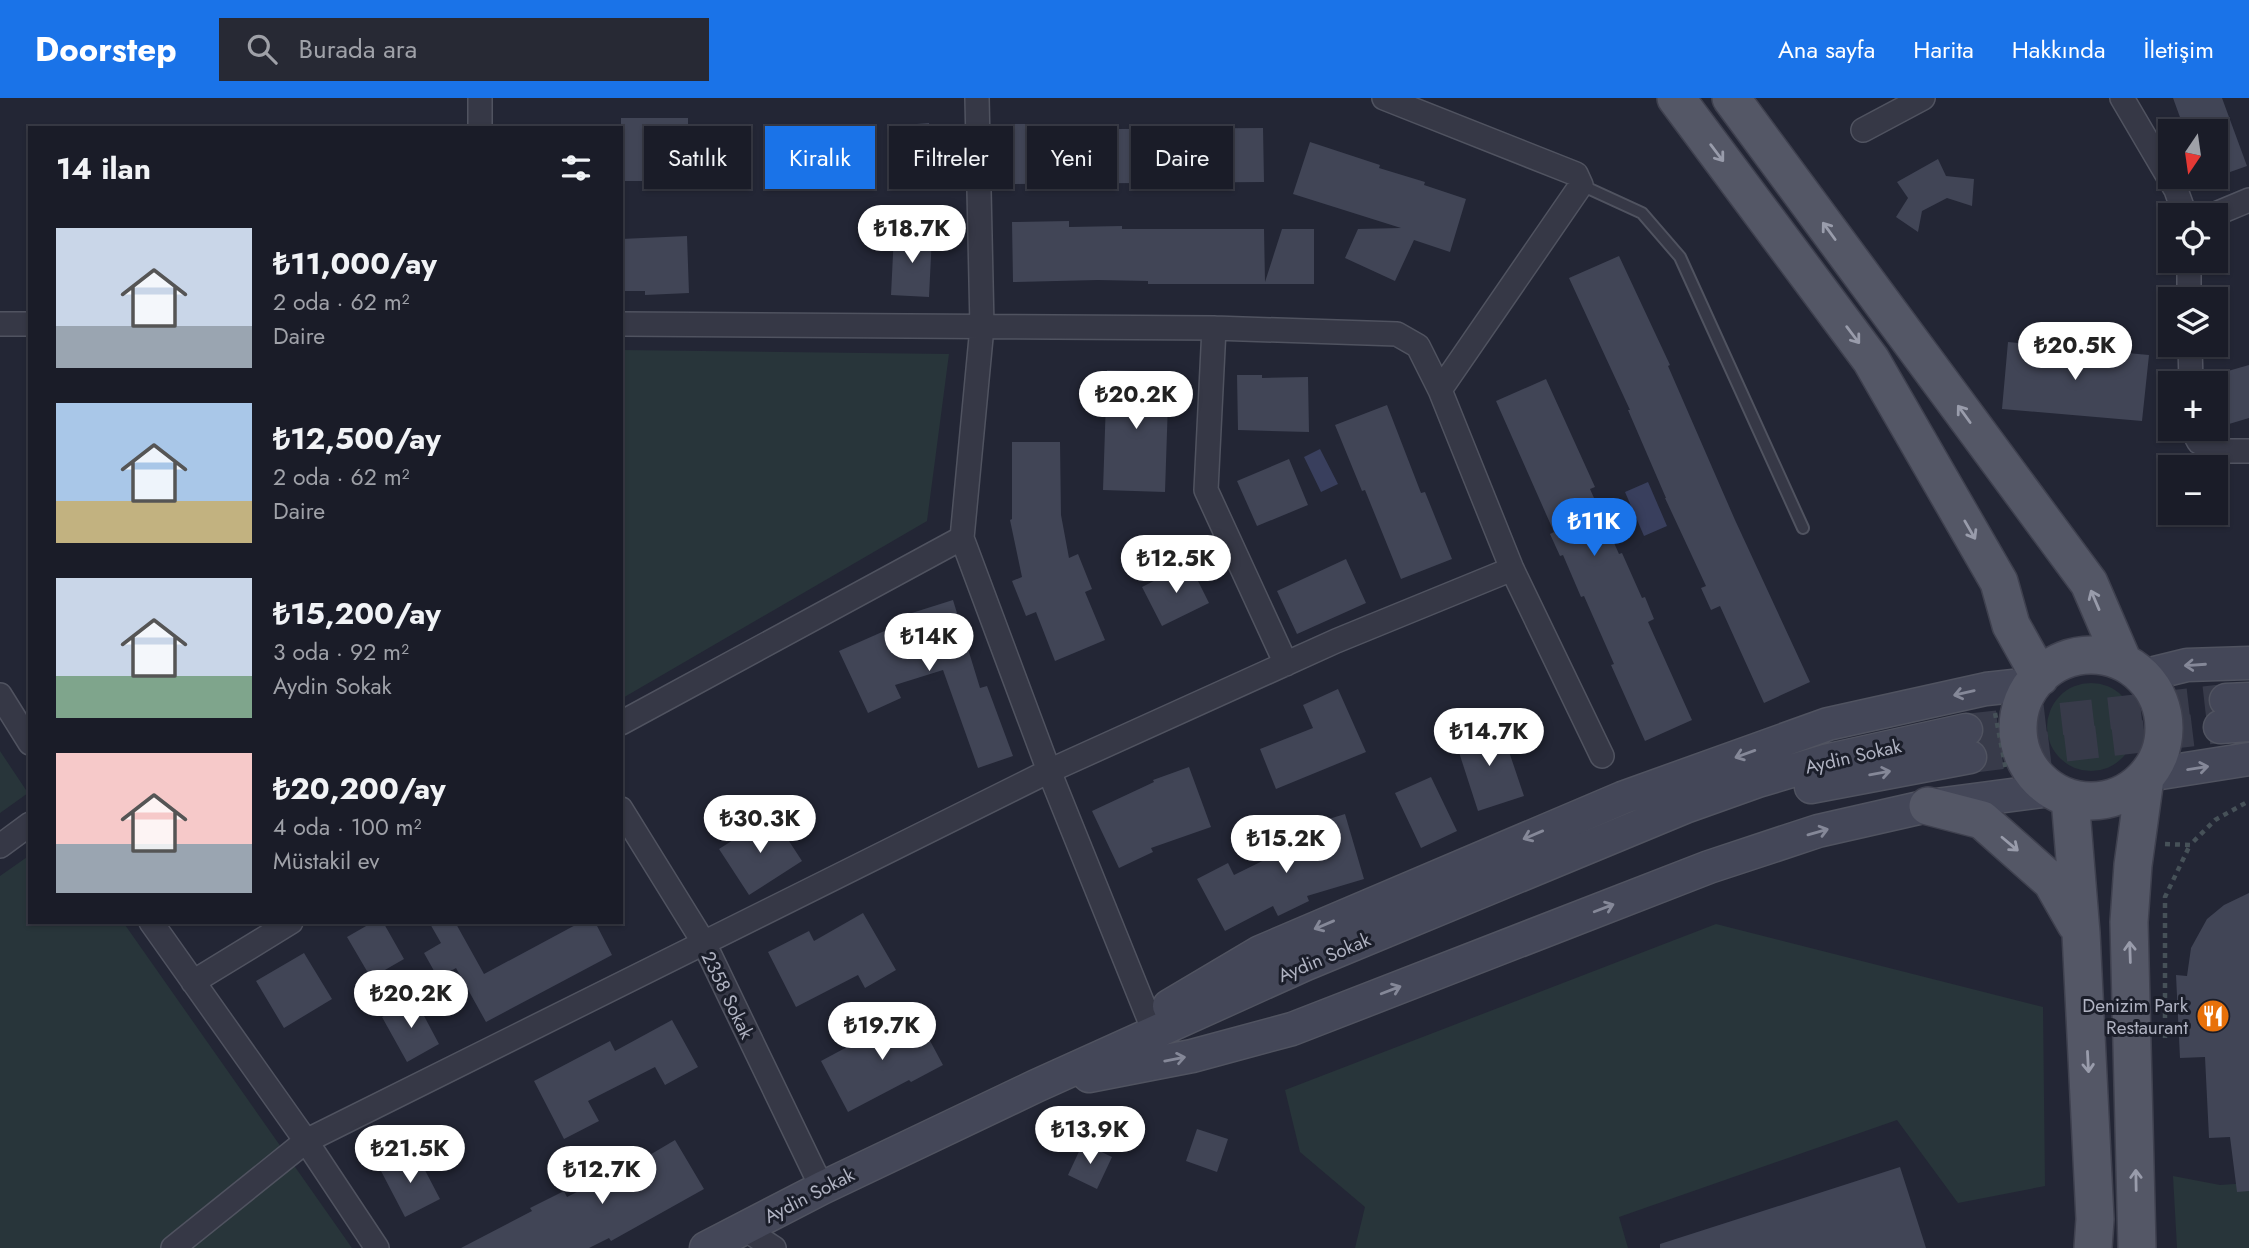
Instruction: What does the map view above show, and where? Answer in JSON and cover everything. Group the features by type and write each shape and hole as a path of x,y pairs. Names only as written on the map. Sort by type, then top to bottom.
{"main road":[{"path":"1676,98 1871,360 1999,582 2011,625 2036,681"},
{"path":"1036,1086 1192,1056 1292,1029 1709,867 1818,831 1928,806 2011,796 2061,794 2090,802 2111,799 2129,791 2147,777 2159,757 2164,735 2163,713 2156,693 2132,669 2089,583 1731,98"},
{"path":"2093,1248 2095,1219 2081,933 2061,794 2033,774 2022,753 2018,729 2021,706 2036,681 2050,667 2074,657 2099,656 2132,669 2249,663"},
{"path":"1036,1086 1260,952 1622,797 1828,724 1986,689 2036,681"},
{"name":"Aydin Sokak","path":"706,1248 822,1188 1036,1086 1307,964 1685,807 1825,761 1968,744"},
{"path":"2147,777 2249,760"},
{"path":"2137,1248 2129,922 2133,865 2147,777"},
{"path":"1928,806 1982,820 2052,882 2081,933"}],"street":[{"path":"480,98 480,126"},
{"path":"977,98 982,327 962,538 1049,771 1149,1018"},
{"path":"1384,98 1576,174 1581,185 1440,390"},
{"path":"1863,130 1923,98"},
{"path":"2122,98 2176,190 2181,203"},
{"path":"2228,209 2249,200"},
{"path":"0,324 28,324"},
{"path":"623,324 1214,328 1396,334 1418,346 1440,390 1512,569 1602,755"},
{"path":"1214,328 1206,490 1286,664"},
{"path":"2198,441 2221,451 2249,451"},
{"path":"623,722 962,538"},
{"path":"173,1248 306,1141 1049,771 1286,664 1512,569"},
{"path":"0,695 28,740"},
{"name":"2358 Sokak","path":"623,812 704,943 822,1188"},
{"path":"0,846 28,825"},
{"path":"152,924 306,1141 377,1248"},
{"path":"193,982 288,924"},
{"path":"745,1229 774,1248"}],"lane":[{"path":"1581,185 1642,213 1680,257 1803,528"}],"path":[{"path":"1986,689 1992,699 2011,796"},
{"path":"2165,1045 2165,897 2190,845"}],"shaded area":[{"path":"623,350 949,354 927,521 623,698"},
{"path":"2091,683 2116,690 2128,702 2135,727 2128,752 2116,764 2091,771 2066,764 2054,752 2047,727 2054,702 2066,690"},
{"path":"0,751 28,793 0,813"},
{"path":"28,856 28,924 124,924 352,1248 0,1248 0,876"},
{"path":"1716,924 2043,1007 2045,1186 1958,1203 1897,1120 1619,1217 1628,1248 1355,1248 1365,1207 1300,1152 1285,1090"},
{"path":"2173,1176 2220,1185 2249,1183 2249,1248 2177,1248"}],"water":[{"path":"1320,449 1338,484 1321,492 1304,457"},
{"path":"1648,482 1667,526 1644,536 1625,492"}],"building":[{"path":"2173,98 2222,98 2247,166 2228,173 2228,119 2181,119"},
{"path":"621,118 688,118 688,126 644,126 644,181 623,181"},
{"path":"929,123 929,126 892,126"},
{"path":"1012,124 1069,126 1027,126 1027,184 1013,184"},
{"path":"1117,127 1131,129 1131,183 1117,183"},
{"path":"1233,128 1263,128 1264,182 1233,182"},
{"path":"1310,142 1380,165 1379,168 1425,182 1424,185 1466,199 1450,252 1414,240 1395,281 1345,258 1358,229 1401,228 1293,194"},
{"path":"1938,159 1946,176 1974,179 1972,206 1947,198 1922,211 1918,232 1896,217 1908,198 1897,182"},
{"path":"1069,221 1069,227 1264,229 1265,282 1282,229 1314,229 1314,284 1148,284 1148,281 1098,280 1013,282 1012,222"},
{"path":"894,234 932,236 929,297 891,295"},
{"path":"687,236 689,293 645,295 645,291 623,291 623,239"},
{"path":"1619,256 1670,365 1668,366 1735,520 1810,682 1764,703 1720,606 1711,610 1701,588 1706,586 1569,278"},
{"path":"2008,342 2149,355 2142,421 2002,409"},
{"path":"2249,365 2249,418 2229,424 2228,421 2228,371"},
{"path":"1107,370 1169,372 1165,492 1103,490"},
{"path":"1237,375 1262,375 1262,378 1308,377 1309,432 1238,430"},
{"path":"1546,379 1595,487 1590,489 1619,554 1622,553 1642,598 1645,597 1654,619 1648,622 1692,720 1645,741 1584,596 1581,597 1563,555 1560,556 1550,534 1554,532 1496,401"},
{"path":"1387,405 1421,493 1425,492 1452,559 1401,579 1335,425"},
{"path":"1012,442 1060,442 1061,515 1069,558 1078,554 1092,589 1085,592 1105,640 1055,661 1036,612 1026,616 1012,581 1022,577 1010,520"},
{"path":"1289,459 1308,505 1257,526 1237,481"},
{"path":"1346,559 1366,603 1297,634 1277,591"},
{"path":"1189,563 1209,603 1162,626 1142,587"},
{"path":"953,600 980,688 987,686 1013,756 978,768 943,670 895,685 901,698 868,713 839,651 898,625 896,618"},
{"path":"1338,689 1366,752 1276,789 1260,749 1313,728 1303,705"},
{"path":"1500,725 1524,796 1478,811 1455,740"},
{"path":"1189,767 1211,827 1151,848 1153,852 1119,868 1092,811 1154,782 1153,780"},
{"path":"1431,777 1457,831 1421,848 1395,793"},
{"path":"1345,814 1364,879 1307,896 1309,901 1278,916 1273,906 1225,931 1197,879 1228,863 1234,875 1307,839 1303,827"},
{"path":"772,815 802,861 749,895 719,849"},
{"name":"Denizim Park Restaurant","path":"2249,893 2249,1191 2237,1192 2230,1137 2209,1138 2205,1057 2180,1058 2176,975 2187,976 2191,948 2207,919 2224,905"},
{"path":"863,913 896,970 865,988 858,975 796,1007 768,952 809,931 814,941"},
{"path":"370,924 384,924 404,959 371,978 347,937"},
{"path":"430,924 456,924 484,974 577,924 596,924 612,955 486,1022 456,968 438,978 424,953 441,943"},
{"path":"304,953 332,999 284,1028 256,981"},
{"path":"415,999 439,1044 407,1062 382,1017"},
{"path":"914,1011 943,1065 848,1112 821,1061"},
{"path":"672,1020 698,1067 665,1085 655,1067 588,1101 599,1121 564,1139 534,1081 610,1041 615,1051"},
{"path":"1197,1129 1228,1139 1217,1172 1186,1161"},
{"path":"675,1140 704,1189 611,1241 609,1238 589,1248 461,1248 532,1211 530,1208 564,1191 567,1197 620,1170 621,1172"},
{"path":"1083,1143 1112,1157 1097,1189 1068,1175"},
{"path":"416,1153 440,1199 405,1217 381,1171"},
{"path":"1900,1167 1926,1248 1660,1248 1660,1244"}],"tunnel":[{"path":"1966,730 2226,700"},
{"path":"1970,757 2220,727"}],"place":[{"name":"Denizim Park Restaurant","path":"2213,1016"}]}
